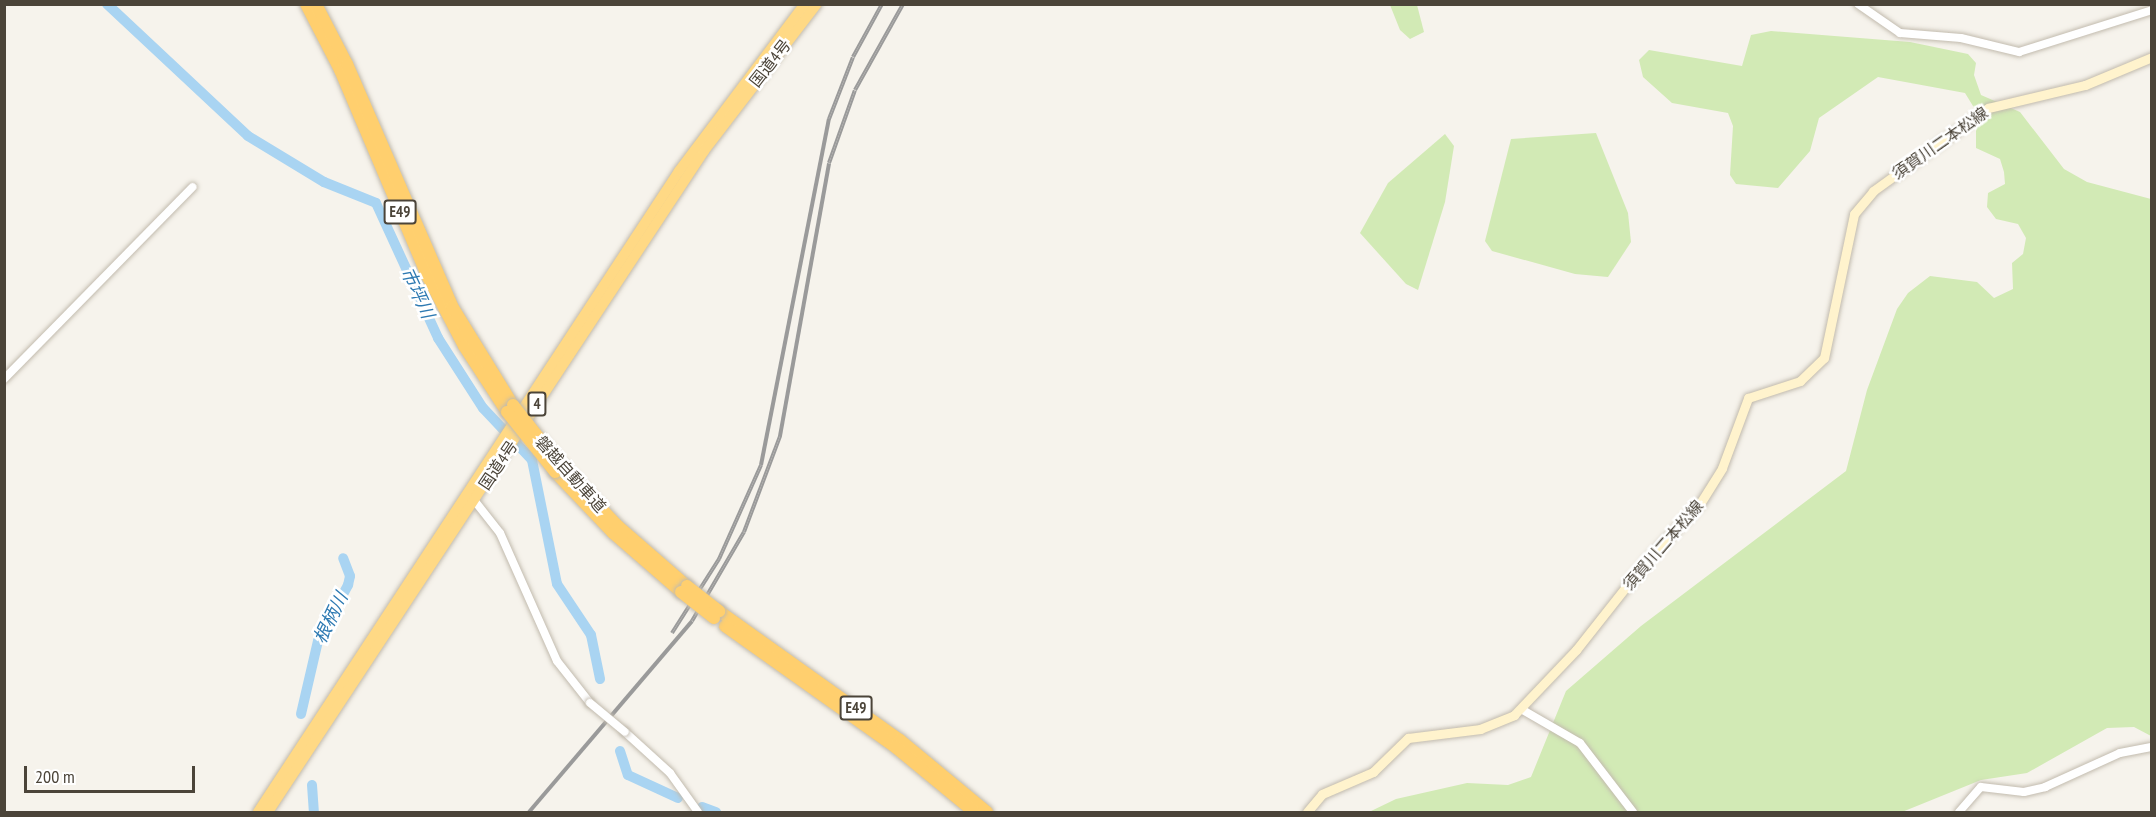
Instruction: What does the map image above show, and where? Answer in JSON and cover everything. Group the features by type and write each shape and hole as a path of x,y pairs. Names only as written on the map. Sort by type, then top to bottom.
{"highway":[{"name":"磐越自動車道","path":"306,4 345,80 428,277 464,346 558,470 684,589 895,747 974,813"},
{"name":"磐越自動車道","path":"316,4 347,64 452,306 510,408"},
{"name":"国道4号","path":"258,813 679,171 805,4"},
{"name":"国道4号","path":"268,813 704,151 817,4"},
{"name":"磐越自動車道","path":"717,614 900,740 987,813"}],"main road":[{"name":"須賀川二本松線","path":"1307,813 1322,794 1373,772 1408,738 1480,729 1521,709 1701,502 1722,468 1748,398 1800,381 1824,358 1847,240 1860,204 1988,108 2085,85 2151,57"}],"street":[{"path":"1857,4 1900,33 1961,38 2019,52 2151,10"},
{"path":"4,379 193,187"},
{"path":"474,500 500,533 557,661 590,702 670,773 698,813"},
{"path":"1521,709 1580,744 1633,813"},
{"path":"1959,813 1981,787 2024,792 2045,787 2120,753 2151,747"}],"green space":[{"path":"1390,5 1417,5 1424,32 1410,39 1400,30"},
{"path":"1771,31 1910,42 1968,54 1976,63 1974,75 1981,95 2020,112 2064,169 2087,182 2151,199 2151,736 2134,727 2107,728 2027,773 1981,780 1902,812 1369,812 1396,799 1467,783 1508,785 1531,777 1566,691 1641,626 1846,471 1867,390 1897,309 1908,293 1930,276 1977,282 1994,298 2013,289 2012,263 2023,254 2026,238 2018,224 1996,219 1987,207 1988,193 2005,184 2004,172 2000,159 1976,148 1976,126 1981,119 1965,93 1878,77 1819,118 1810,151 1778,188 1736,184 1730,175 1733,126 1728,113 1672,103 1643,77 1639,60 1649,50 1742,66 1751,35"},
{"path":"1596,133 1628,213 1631,242 1608,277 1575,274 1492,251 1485,241 1511,139"},
{"path":"1445,134 1454,146 1445,202 1418,290 1406,284 1360,233 1388,183"}],"waterway":[{"name":"市坪川","path":"107,4 248,136 324,182 376,203 438,338 483,408 532,460 557,584 591,635 600,679"},
{"name":"根柄川","path":"301,714 318,641 348,585 350,576 343,558"},
{"name":"市坪川","path":"620,751 628,775 678,798"},
{"name":"根柄川","path":"312,785 314,812"},
{"name":"市坪川","path":"702,807 716,812"}],"railway":[{"path":"672,633 719,559 761,465 829,119 853,57 882,4"},
{"path":"529,812 692,621 744,532 780,436 829,163 855,90 903,4"}]}
